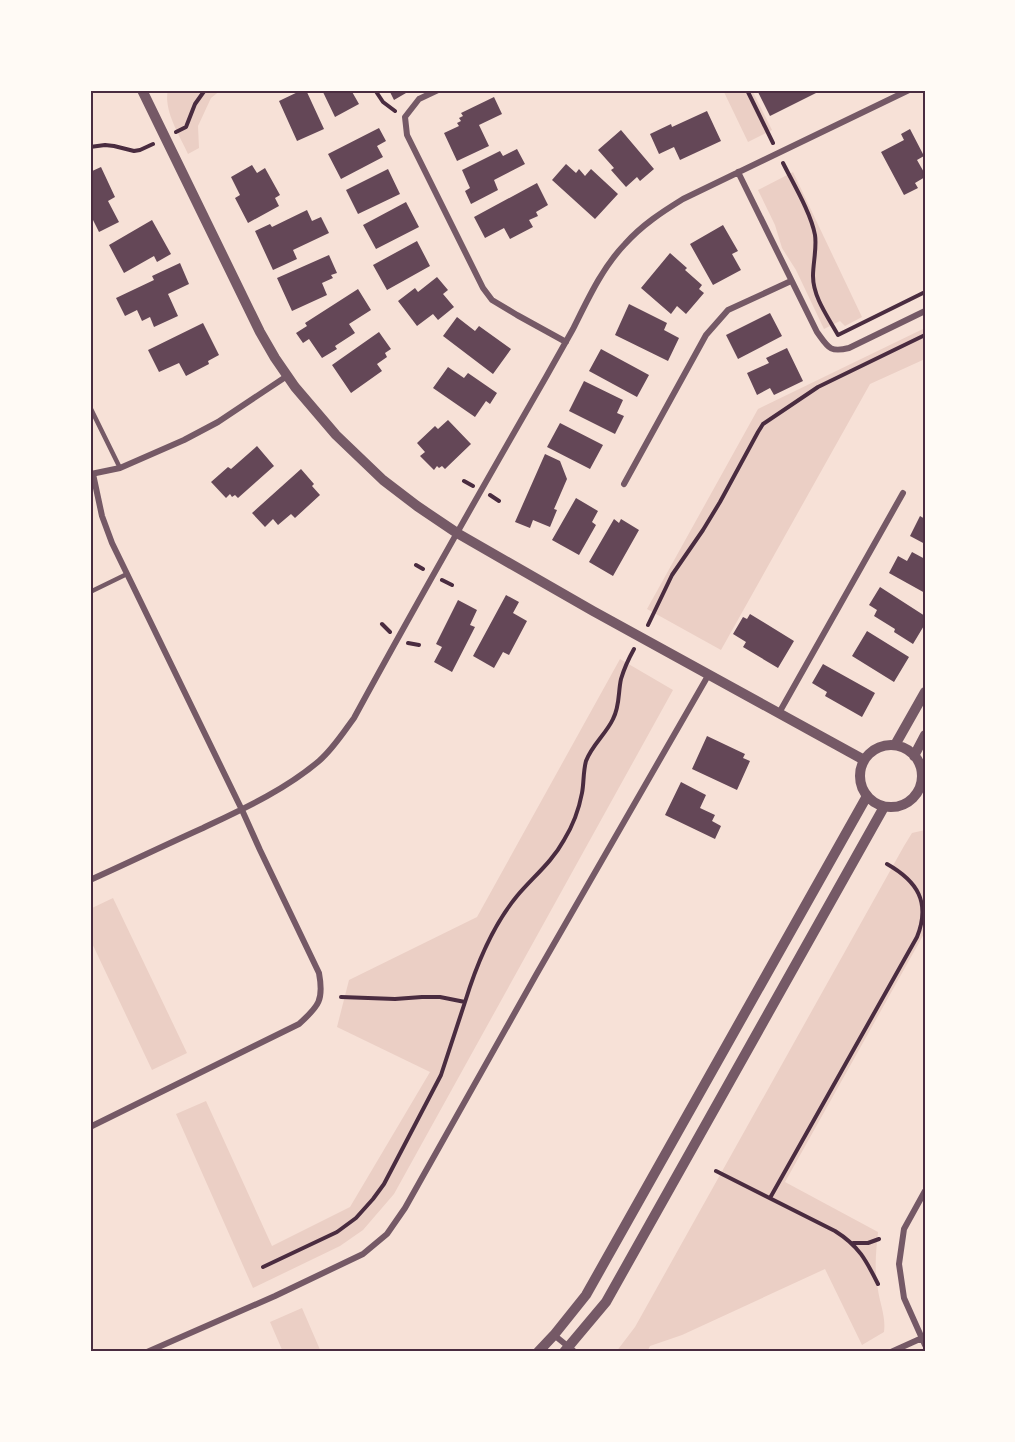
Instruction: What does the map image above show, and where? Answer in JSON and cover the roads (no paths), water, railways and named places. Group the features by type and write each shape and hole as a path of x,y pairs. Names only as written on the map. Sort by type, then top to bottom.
{"street":[{"path":"142,90 260,332 287,376 316,412 359,458 408,501 457,533 593,611 864,760"},
{"path":"438,90 419,99 405,117 407,135 483,288 492,300 566,342"},
{"path":"90,880 242,810 283,787 321,759 338,740 354,718 566,342 594,288 624,244 660,213 683,199 909,90"},
{"path":"738,172 817,332 832,350 849,348 925,311"},
{"path":"624,483 706,335 728,310 791,281"},
{"path":"90,1127 299,1024 319,1002 322,987 319,973 112,543 102,516 92,474 120,468 206,429 287,376"},
{"path":"779,713 903,493"},
{"path":"147,1352 275,1296 363,1254 387,1234 411,1198 709,673"},
{"path":"895,745 925,692"},
{"path":"914,756 925,735"},
{"path":"895,745 914,756 919,764 922,773 921,794 904,805 885,807 875,803 867,796 861,785 860,772 864,760 870,753 877,748 895,745"},
{"path":"538,1352 585,1295 867,796"},
{"path":"554,1335 569,1350 606,1302 885,807"},
{"path":"925,1191 904,1229 899,1264 904,1298 925,1345"},
{"path":"891,1352 921,1338"}],"lane":[{"path":"90,407 120,468"},
{"path":"90,592 127,574"}]}
